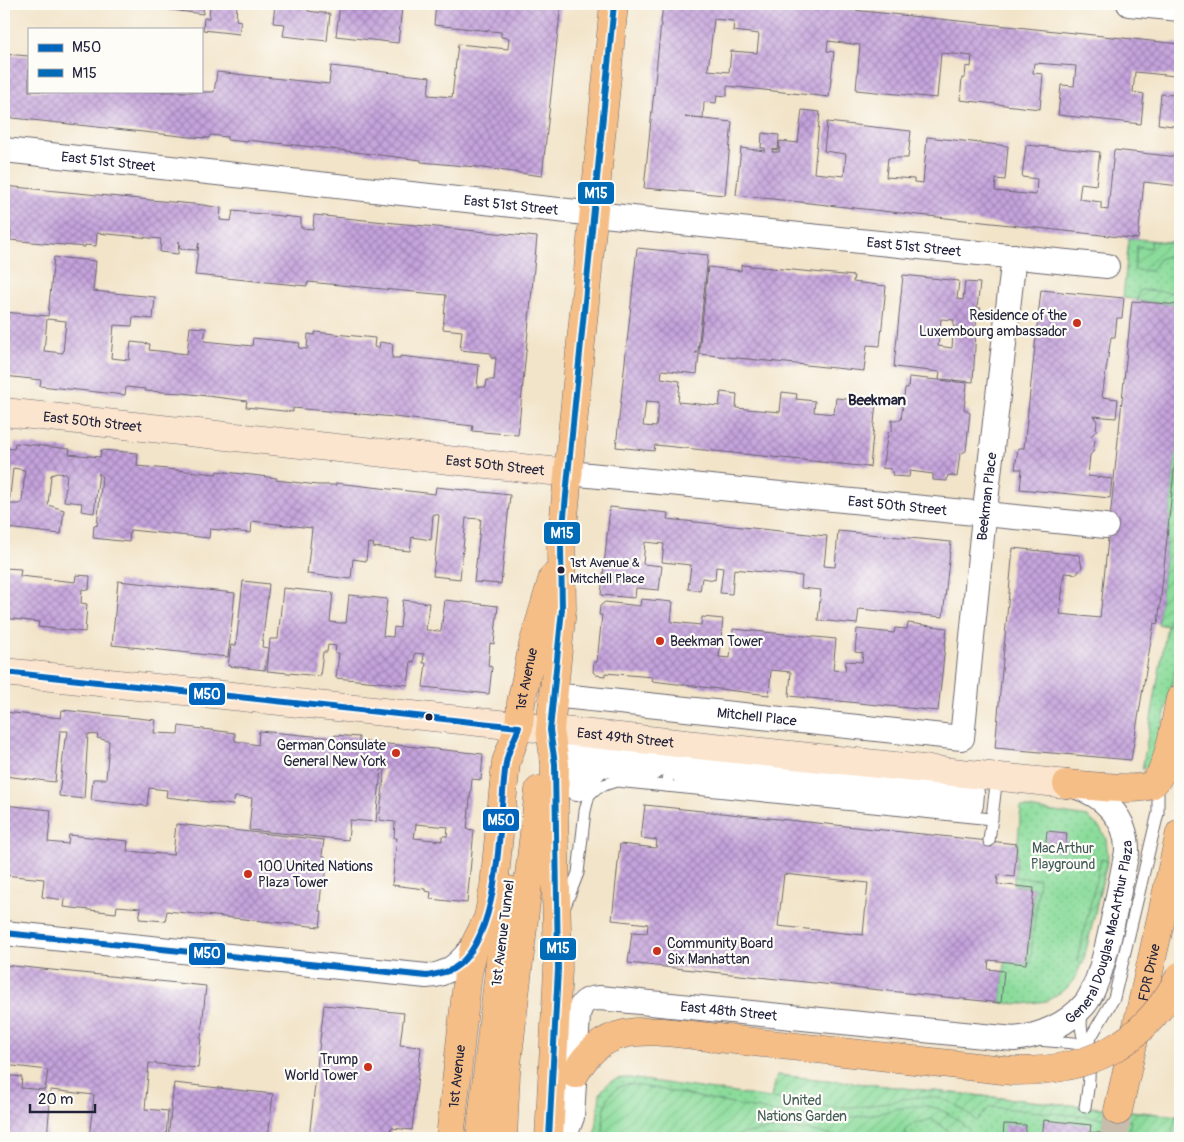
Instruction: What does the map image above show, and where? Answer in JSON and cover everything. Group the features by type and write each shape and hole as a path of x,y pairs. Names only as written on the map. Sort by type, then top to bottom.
{"main road":[{"name":"1st Avenue","path":"549,1138 557,1015 555,764 550,730 562,609 561,547 614,4"},
{"name":"East 50th Street","path":"4,412 569,473"},
{"name":"1st Avenue","path":"450,1138 468,973 475,944 488,918 494,887 506,762 519,727 521,703 533,645 561,547"},
{"name":"East 49th Street","path":"4,672 550,730 678,752 1067,784"},
{"path":"1067,784 1138,788 1152,784 1161,774 1166,760 1180,699"},
{"name":"1st Avenue Tunnel","path":"480,1138 506,911 519,767 519,727"},
{"name":"1st Avenue Tunnel","path":"503,1138 506,1073 541,771 550,730"},
{"name":"FDR Drive","path":"1118,1110 1180,833"},
{"path":"575,1074 591,1050 613,1037 649,1032 1012,1071 1054,1070 1092,1059 1132,1036 1164,1003 1180,976"}],"street":[{"path":"1129,4 1180,9"},
{"name":"East 51st Street","path":"4,150 592,214 1107,266"},
{"name":"Beekman Place","path":"962,738 984,514 1014,256"},
{"name":"East 50th Street","path":"569,473 1106,526"},
{"name":"Mitchell Place","path":"553,695 962,738"},
{"path":"678,752 972,793 971,805 683,773 678,752"},
{"name":"General Douglas MacArthur Plaza","path":"1014,1039 1042,1033 1067,1020 1085,1004 1092,993 1102,963 1127,842 1123,825 1103,801 1093,794 1067,784"},
{"path":"4,933 427,976 435,976 454,966 466,956 475,944"},
{"name":"East 48th Street","path":"564,1138 572,1117 578,1015 583,1002 594,998 1014,1039"}],"lane":[{"path":"667,786 678,752"},
{"path":"989,841 997,777"},
{"path":"557,926 578,872 584,811 590,795 598,787 616,781 992,819"},
{"path":"1085,1047 1114,998 1158,813 1158,794 1152,784"},
{"path":"1085,1004 1081,1036 1085,1047 1089,1074 1086,1107"},
{"path":"1014,1039 1067,1042 1085,1047"}],"green space":[{"path":"1129,238 1180,243 1180,305 1123,298"},
{"path":"1151,241 1180,243 1180,257 1167,256 1159,259 1151,271 1134,270 1137,246 1150,248"},
{"path":"1139,291 1180,293 1180,305 1137,301"},
{"path":"1180,414 1180,651 1154,760 1142,770 1167,626 1158,624"},
{"path":"1180,414 1180,513 1178,533 1180,539 1180,572 1168,626 1158,624"},
{"name":"MacArthur Playground","path":"1021,807 1088,817 1101,829 1106,839 1108,858 1084,958 1075,978 1067,988 1047,1001 1023,1004 1001,1003 1005,961 1026,963 1034,888 1014,885"},
{"path":"1101,859 1107,861 1083,963 1077,961"},
{"path":"1014,877 1039,879 1030,964 1026,964 1034,888 1014,885"},
{"name":"United Nations Garden","path":"777,1075 1180,1116 1180,1138 595,1138 600,1094 608,1083 616,1079 629,1078 771,1098 773,1087 776,1087"},
{"path":"777,1075 1176,1116 1171,1138 1127,1138 1131,1121 990,1107 976,1121 961,1108 932,1097 918,1097 855,1107 813,1105 771,1098"},
{"path":"627,1084 765,1110 820,1117 848,1117 911,1106 924,1106 938,1109 953,1116 969,1130 963,1136 957,1137 932,1119 913,1124 906,1130 906,1138 846,1138 806,1130 782,1129 763,1130 723,1138 602,1138 604,1113 608,1099 618,1088"}],"building":[{"path":"4,4 10,4 5,54 4,54"},
{"path":"123,4 204,4 203,14"},
{"path":"210,4 237,4 236,20 241,21 239,34 203,30 204,18 209,18"},
{"path":"275,4 309,4 308,11 330,14 327,41 283,36 285,24 273,23"},
{"path":"340,4 406,4 406,7 402,8 398,43 336,36"},
{"path":"436,4 561,4 542,176 322,148 247,140 247,142 227,140 227,137 210,135 209,138 190,137 4,117 4,54 28,56 28,92 214,92 217,72 329,84 331,66 430,77 428,95 452,97 458,44 508,49 509,38 501,37 501,32 434,25"},
{"path":"663,4 795,4 1180,44 1180,127 1158,124 1161,94 1174,95 1176,76 1135,72 1133,92 1144,94 1141,124 1058,115 1061,85 1074,86 1076,66 1034,63 1033,73 1043,74 1040,109 960,100 962,78 965,78 966,66 971,67 972,56 954,54 941,53 937,98 856,90 860,45 828,41 827,51 834,52 829,97 727,86 727,96 717,95 716,103 704,102 703,119 732,122 725,195 644,188","holes":["714,19 734,21 733,31 759,34 757,53 731,51 729,72 708,70"]},
{"path":"802,110 820,112 814,173 844,176 846,154 824,151 827,122 911,131 908,158 888,158 886,177 914,179 914,182 923,183 927,137 1008,146 1005,180 996,179 995,191 1036,195 1037,179 1022,177 1026,145 1100,152 1096,185 1081,183 1079,199 1101,202 1101,209 1108,210 1114,150 1178,157 1180,151 1180,186 1144,182 1138,239 736,195 741,148 765,151 765,148 761,148 762,133 779,135 778,150 773,149 772,152 779,152 780,141 798,143"},
{"path":"4,186 203,205 221,208 220,220 231,221 233,211 301,218 301,228 313,229 314,215 537,237 518,435 472,431 473,426 394,417 293,408 293,412 246,407 247,401 183,393 145,391 145,389 126,387 125,395 40,386 41,380 4,376 4,312 48,316 54,257 96,261 93,291 155,297 153,319 133,317 132,326 114,325 111,358 129,360 131,342 150,344 149,350 187,354 190,327 206,328 204,341 252,346 253,338 300,343 299,348 307,349 308,334 315,335 315,332 375,338 374,347 379,348 380,342 393,344 392,358 400,358 400,356 479,365 477,387 486,387 487,380 494,380 496,358 491,358 491,353 460,350 462,331 443,329 446,295 308,282 307,286 195,275 199,243 197,250 180,249 179,241 178,254 160,252 161,239 97,233 96,246 85,245 85,247 10,240 11,232 4,231","holes":["47,319 66,321 63,353 44,351"]},
{"path":"1179,228 1180,243 1177,243"},
{"path":"637,248 708,255 698,351 695,353 699,353 708,267 741,271 741,265 854,276 853,282 886,286 880,346 867,345 864,371 699,354 697,374 662,370 661,378 680,381 678,402 719,406 721,392 737,394 736,408 780,412 782,392 797,394 796,399 815,401 814,412 834,414 836,398 876,402 870,467 655,445 654,451 616,447","holes":["646,401 659,402 656,427 643,426"]},
{"path":"903,275 959,281 957,299 963,300 965,282 980,283 977,308 981,308 980,313 977,312 973,382 939,379 940,372 894,367","holes":["941,319 954,320 952,348 938,346"]},
{"path":"1041,290 1124,298 1122,318 1117,318 1115,337 1111,337 1102,397 1118,399 1116,418 1093,416 1097,421 1096,431 1091,436 1095,440 1093,452 1090,455 1088,476 1112,479 1110,498 1020,489 1022,469 1015,469 1018,448 1024,448"},
{"path":"1132,301 1180,305 1180,414 1158,624 1154,623 1131,760 995,748 1013,548 1079,555 1082,567 1077,574 1064,573 1060,614 1100,618"},
{"path":"909,377 967,383 964,409 970,413 966,451 960,454 957,477 948,475 947,481 933,480 933,474 910,471 909,477 893,476 891,469 882,468 888,433 892,430 892,420 901,420 905,388 908,388"},
{"path":"15,443 70,449 69,454 100,457 101,450 138,453 137,466 216,474 217,471 317,485 336,485 336,483 435,494 436,487 510,495 501,584 474,582 481,519 466,518 460,579 433,576 439,515 433,514 431,540 412,537 410,551 373,547 374,544 368,543 366,561 353,559 351,579 307,574 312,528 252,521 251,533 210,529 209,538 130,530 129,542 93,538 94,525 97,526 102,477 99,473 94,513 81,511 82,503 64,501 67,474 57,473 51,475 48,505 64,510 61,534 6,528 9,504 4,503 4,448 14,449","holes":["13,468 25,470 22,503 9,504"]},
{"path":"610,507 668,513 667,519 827,536 824,566 835,567 838,531 951,542 943,617 859,609 857,624 818,620 821,590 801,588 802,576 734,569 732,594 720,593 723,568 716,567 715,580 702,578 700,591 688,589 691,565 662,562 664,544 645,542 643,564 662,566 659,590 636,588 635,598 601,595"},
{"path":"4,568 21,569 20,576 75,582 76,575 90,576 89,590 82,589 81,603 87,604 85,632 38,627 39,622 4,618"},
{"path":"118,581 235,593 228,657 112,645"},
{"path":"243,581 269,584 262,647 268,648 265,670 228,666 231,645 236,645"},
{"path":"283,588 333,593 330,622 339,623 346,623 349,595 387,599 383,636 393,637 394,627 400,628 403,600 429,603 426,630 441,631 445,600 498,606 494,644 490,643 488,666 492,667 489,694 423,687 426,663 423,663 424,654 415,653 414,662 411,661 408,685 336,678 339,653 335,653 336,646 328,645 327,652 323,652 320,676 267,671 270,639 278,639"},
{"path":"641,599 673,602 671,622 701,625 702,617 723,619 719,657 730,658 733,629 836,639 833,670 845,671 846,661 862,662 863,653 855,652 857,629 894,633 895,628 907,629 908,623 947,628 938,711 789,696 791,672 771,670 769,695 652,681 653,677 605,673 605,676 596,675 593,672 594,662 597,662 602,615 599,615 600,606 605,602 640,606"},
{"path":"62,710 156,720 154,733 178,734 179,726 235,733 235,741 258,745 259,731 334,738 335,735 359,737 359,741 483,754 481,780 472,779 467,829 474,830 467,903 430,899 431,892 425,891 425,889 392,885 397,838 394,838 395,822 379,820 385,770 381,769 376,822 350,820 348,840 249,830 252,798 235,797 233,805 166,797 167,790 149,788 147,806 91,800 93,779 106,779 109,741 97,738 98,735 88,734 84,799 59,796 65,738 67,738 68,731 60,731 55,782 4,776 4,712 61,718","holes":["416,824 448,827 447,836 442,836 442,841 414,838"]},
{"path":"4,805 51,810 48,842 68,844 69,835 128,841 127,851 173,855 176,824 324,840 322,855 325,856 324,865 327,865 325,882 322,882 319,911 322,911 320,927 167,911 165,921 139,919 141,908 117,906 116,913 64,907 65,900 42,897 44,879 4,875"},
{"path":"645,805 1017,844 1014,877 998,875 997,884 1034,888 1026,964 989,960 988,969 1004,971 1001,1003 628,963 632,932 647,933 648,924 612,920 620,844 656,848 657,840 641,838","holes":["784,874 868,883 863,935 778,926"]},
{"path":"1047,831 1067,833 1065,852 1045,850"},
{"path":"4,965 206,986 198,1068 149,1063 145,1109 168,1111 166,1138 89,1138 94,1095 51,1090 47,1138 4,1138 4,1075 22,1077 21,1088 45,1090 48,1070 4,1065"},
{"name":"Trump World Tower","path":"324,1005 404,1013 400,1045 421,1047 412,1130 391,1128 390,1138 309,1138"},
{"path":"174,1083 273,1094 268,1138 168,1138"},
{"path":"1044,1120 1091,1125 1090,1132 1102,1133 1102,1138 1042,1138"},
{"path":"1004,1124 1026,1125 1025,1138 1003,1138"}],"tunnel":[{"path":"1114,1138 1118,1111"}],"transit line":[{"name":"M15","path":"549,1138 558,969 555,764 550,730 562,609 561,547 614,4"},
{"name":"M50","path":"4,672 519,727 506,763 496,874 490,904 482,931 470,953 453,969 427,976 4,933"}],"place":[{"name":"Residence of the Luxembourg ambassador","path":"1077,323"},
{"name":"1st Avenue & Mitchell Place","path":"561,570"},
{"name":"Beekman Tower","path":"660,641"},
{"name":"German Consulate General New York","path":"396,753"},
{"name":"100 United Nations Plaza Tower","path":"248,874"},
{"name":"Community Board Six Manhattan","path":"657,951"},
{"name":"Trump World Tower","path":"368,1067"}],"district":[{"name":"Beekman","path":"877,400"}]}
